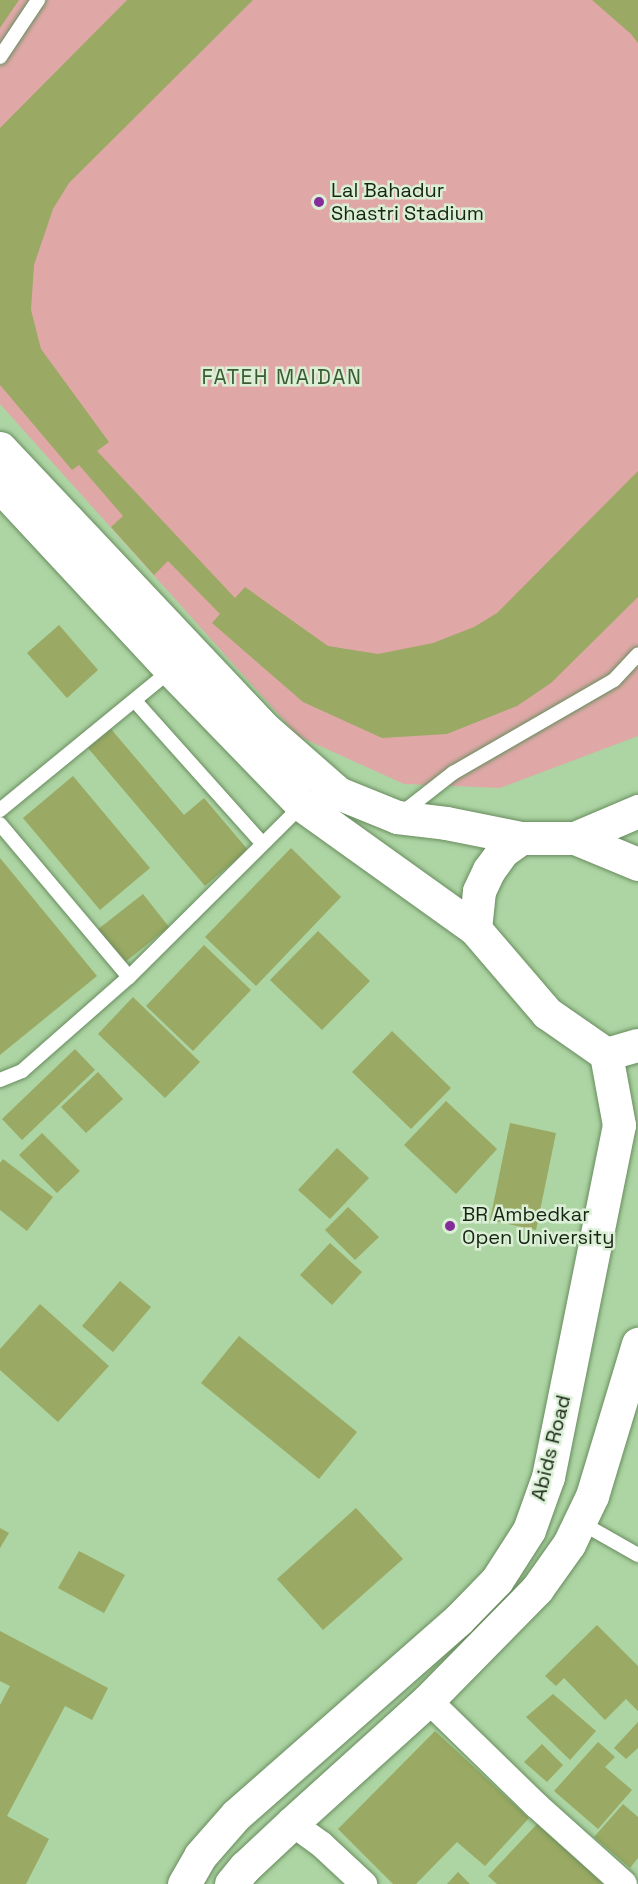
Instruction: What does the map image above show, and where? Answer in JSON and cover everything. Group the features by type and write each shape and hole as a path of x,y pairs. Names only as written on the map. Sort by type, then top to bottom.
{"main road":[{"path":"0,448 265,729 338,793 397,817 446,823 521,838 575,837 638,811"},
{"path":"0,486 171,670 302,805 475,930 547,1013 606,1054 638,1045"},
{"path":"575,837 638,864"},
{"path":"475,930 478,891 489,870 503,852 521,838"},
{"name":"Abids Road","path":"184,1884 200,1856 236,1815 366,1703 489,1587 529,1530 548,1477 619,1125 606,1054"},
{"path":"231,1884 245,1867 292,1823 428,1700 537,1589 569,1545 592,1496 611,1442 638,1344"}],"street":[{"path":"428,1700 536,1805 624,1884"},
{"path":"292,1823 321,1844 364,1884"}],"lane":[{"path":"0,57 38,0"},
{"path":"397,817 453,773 614,680 638,654"},
{"path":"0,810 171,670"},
{"path":"135,701 262,843"},
{"path":"0,1080 22,1071 129,977 302,805"},
{"path":"0,824 129,977"},
{"path":"580,1522 638,1555"}],"shaded area":[{"name":"Lal Bahadur Shastri Stadium","path":"0,0 638,0 638,736 500,788 404,784 298,736 0,404"}],"building":[{"path":"0,0 19,0 0,28"},
{"path":"127,0 253,0 69,183 53,209 34,265 31,310 41,349 109,442 97,451 235,598 245,587 328,646 378,654 433,643 474,627 497,613 638,471 638,597 551,683 517,706 447,734 382,738 303,702 212,623 220,614 168,561 154,575 111,527 123,516 79,465 72,470 0,385 0,128"},
{"path":"592,0 638,0 638,43 631,34"},
{"path":"59,625 98,670 67,698 27,653"},
{"path":"111,729 184,815 204,798 248,850 205,886 88,748"},
{"path":"73,776 150,868 100,910 23,818"},
{"path":"291,848 341,897 256,986 205,937"},
{"path":"0,858 97,976 0,1055"},
{"path":"143,894 169,927 124,963 97,930"},
{"path":"318,931 370,981 322,1030 270,980"},
{"path":"204,945 251,990 193,1051 146,1006"},
{"path":"133,997 200,1062 165,1098 98,1034"},
{"path":"392,1031 451,1088 411,1129 352,1072"},
{"path":"75,1049 95,1070 22,1140 2,1119"},
{"path":"98,1072 123,1099 86,1133 61,1107"},
{"path":"446,1101 497,1149 456,1194 404,1145"},
{"path":"510,1123 556,1133 536,1230 490,1220"},
{"path":"42,1133 80,1171 57,1193 19,1155"},
{"path":"337,1148 369,1178 330,1219 298,1190"},
{"path":"3,1159 53,1197 27,1231 0,1210 0,1163"},
{"path":"348,1207 379,1237 355,1260 325,1230"},
{"path":"330,1243 362,1272 332,1305 300,1275"},
{"path":"120,1281 151,1307 113,1352 82,1326"},
{"path":"40,1304 109,1366 58,1422 0,1370 0,1349"},
{"path":"239,1336 357,1432 319,1479 201,1383"},
{"path":"356,1508 403,1559 323,1630 277,1579"},
{"path":"0,1528 9,1533 0,1548"},
{"path":"79,1551 125,1575 104,1613 58,1588"},
{"path":"597,1625 638,1666 638,1711 626,1699 605,1720 564,1678 556,1686 545,1676"},
{"path":"0,1631 108,1688 92,1720 65,1706 7,1816 49,1839 26,1884 0,1884 0,1705 10,1686 0,1681"},
{"path":"553,1694 596,1731 570,1760 526,1717"},
{"path":"638,1722 638,1748 626,1759 614,1748"},
{"path":"435,1731 529,1818 485,1866 457,1842 416,1884 393,1884 338,1829"},
{"path":"598,1742 615,1757 605,1767 632,1790 598,1829 554,1791"},
{"path":"542,1744 563,1765 547,1782 524,1762"},
{"path":"623,1804 638,1817 638,1858 630,1868 594,1837"},
{"path":"539,1822 603,1884 497,1884 488,1876"},
{"path":"458,1872 470,1884 447,1884"}],"place":[{"name":"Lal Bahadur Shastri Stadium","path":"319,202"},
{"name":"BR Ambedkar Open University","path":"450,1226"}],"district":[{"name":"FATEH MAIDAN","path":"282,377"}]}
